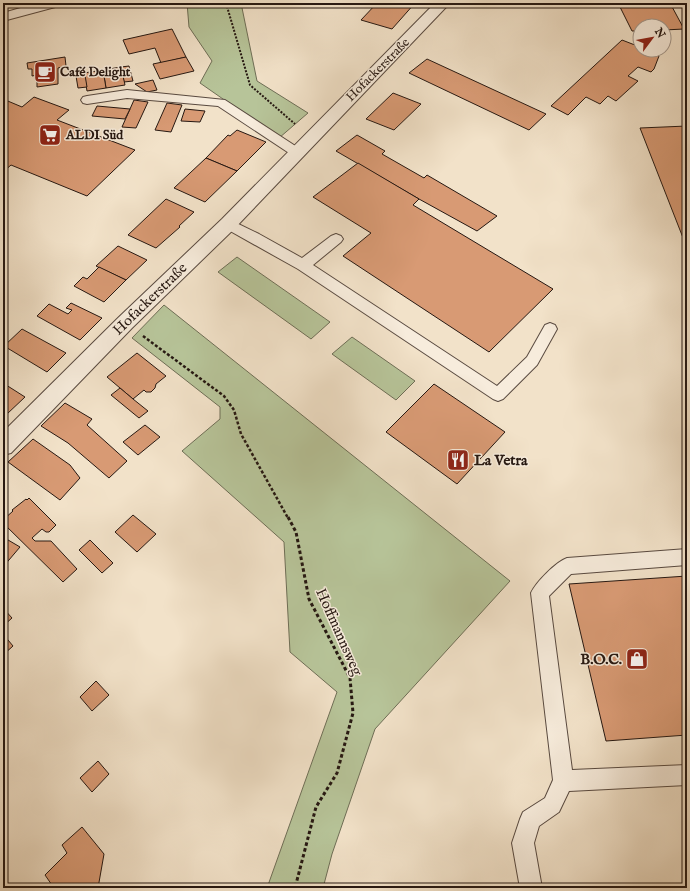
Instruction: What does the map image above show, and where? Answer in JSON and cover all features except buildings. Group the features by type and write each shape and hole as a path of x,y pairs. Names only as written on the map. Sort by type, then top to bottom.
{"street":[{"path":"3,17 54,3"},
{"name":"Hofackerstraße","path":"3,446 125,323 228,224 296,152 443,3"}],"lane":[{"path":"87,100 127,94 221,103 296,152"},
{"path":"228,224 254,237 302,265 498,396 532,361 550,329"},
{"path":"302,265 336,239"},
{"path":"531,888 523,843 530,819 552,805 563,781 540,593 567,566 687,557"},
{"path":"563,781 687,775"},
{"path":"523,843 540,888"}],"path":[{"path":"226,3 250,85 311,137"},
{"name":"Hoffmannsweg","path":"125,323 224,396 234,410 241,434 296,532 309,599 350,678 353,713 338,773 316,807 295,888"}],"green space":[{"path":"187,3 241,3 257,81 308,113 279,138 200,83 212,61 189,27"},
{"path":"237,257 330,322 311,339 218,272"},
{"path":"164,305 510,581 375,729 332,854 323,888 267,888 337,692 290,652 284,542 182,451 220,419 220,407 132,338"},
{"path":"352,337 415,381 396,400 332,354"}],"place":[{"name":"Café Delight","path":"45,72"},
{"name":"ALDI Süd","path":"50,135"},
{"name":"La Vetra","path":"458,460"},
{"name":"B.O.C.","path":"637,659"}]}
